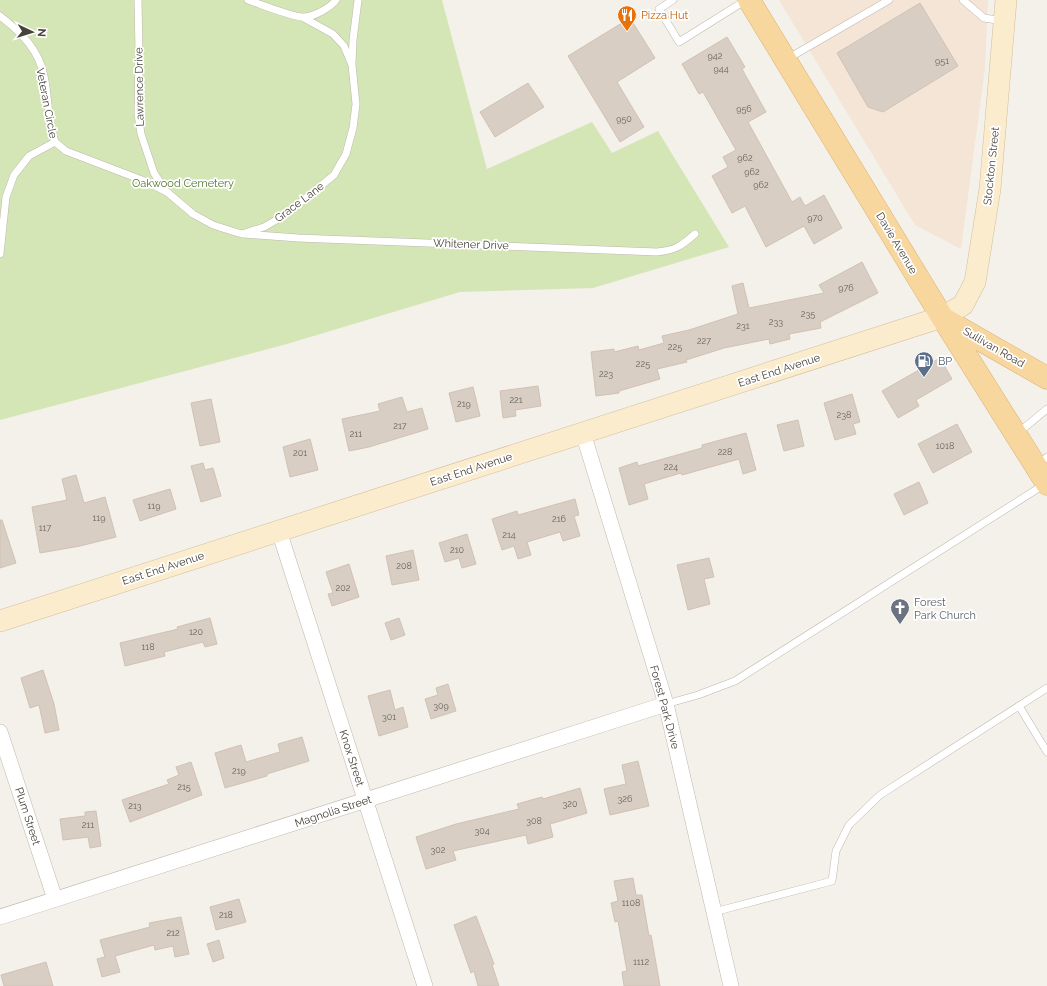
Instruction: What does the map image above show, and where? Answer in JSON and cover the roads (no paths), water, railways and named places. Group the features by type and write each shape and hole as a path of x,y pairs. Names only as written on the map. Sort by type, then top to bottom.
{"main road":[{"name":"Davie Avenue","path":"748,0 942,317 1016,434 1044,473"},
{"name":"Sullivan Road","path":"942,317 1047,378"}],"street":[{"name":"Stockton Street","path":"942,317 963,305 975,282 990,189 1006,0"},
{"name":"East End Avenue","path":"0,620 942,317"},
{"name":"Forest Park Drive","path":"583,433 666,704 732,986"},
{"name":"Knox Street","path":"279,531 425,986"},
{"name":"Magnolia Street","path":"0,917 666,704"},
{"name":"Plum Street","path":"0,732 55,899"}],"lane":[{"name":"Lawrence Drive","path":"138,0 138,114 141,134 154,173 167,192"},
{"name":"Grace Lane","path":"242,234 264,226 285,215 334,175 346,154 353,128 356,104 352,65 344,46 333,34 304,18 248,0"},
{"path":"304,18 322,12 336,0"},
{"path":"352,65 353,40 358,0"},
{"path":"672,0 659,9 678,42 748,0"},
{"path":"786,60 889,0"},
{"path":"963,0 984,18 1005,22"},
{"name":"Veteran Circle","path":"0,16 17,29 36,52 44,75 51,129 55,142 29,156 14,175 6,197 0,254"},
{"path":"55,142 66,151 147,182 167,192 193,214 213,225 242,234"},
{"name":"Whitener Drive","path":"242,234 298,238 657,252 671,250 682,245 695,234"},
{"path":"1016,434 1047,409"},
{"path":"666,704 698,695 735,681 1044,473"},
{"path":"714,912 832,881 836,851 848,825 880,795 1047,688"},
{"path":"1019,706 1047,752"}],"place":[{"name":"Pizza Hut","path":"627,32"},
{"name":"BP","path":"924,378"},
{"name":"Forest Park Church","path":"900,625"}],"park label":[{"name":"Oakwood Cemetery","path":"183,183"}]}
